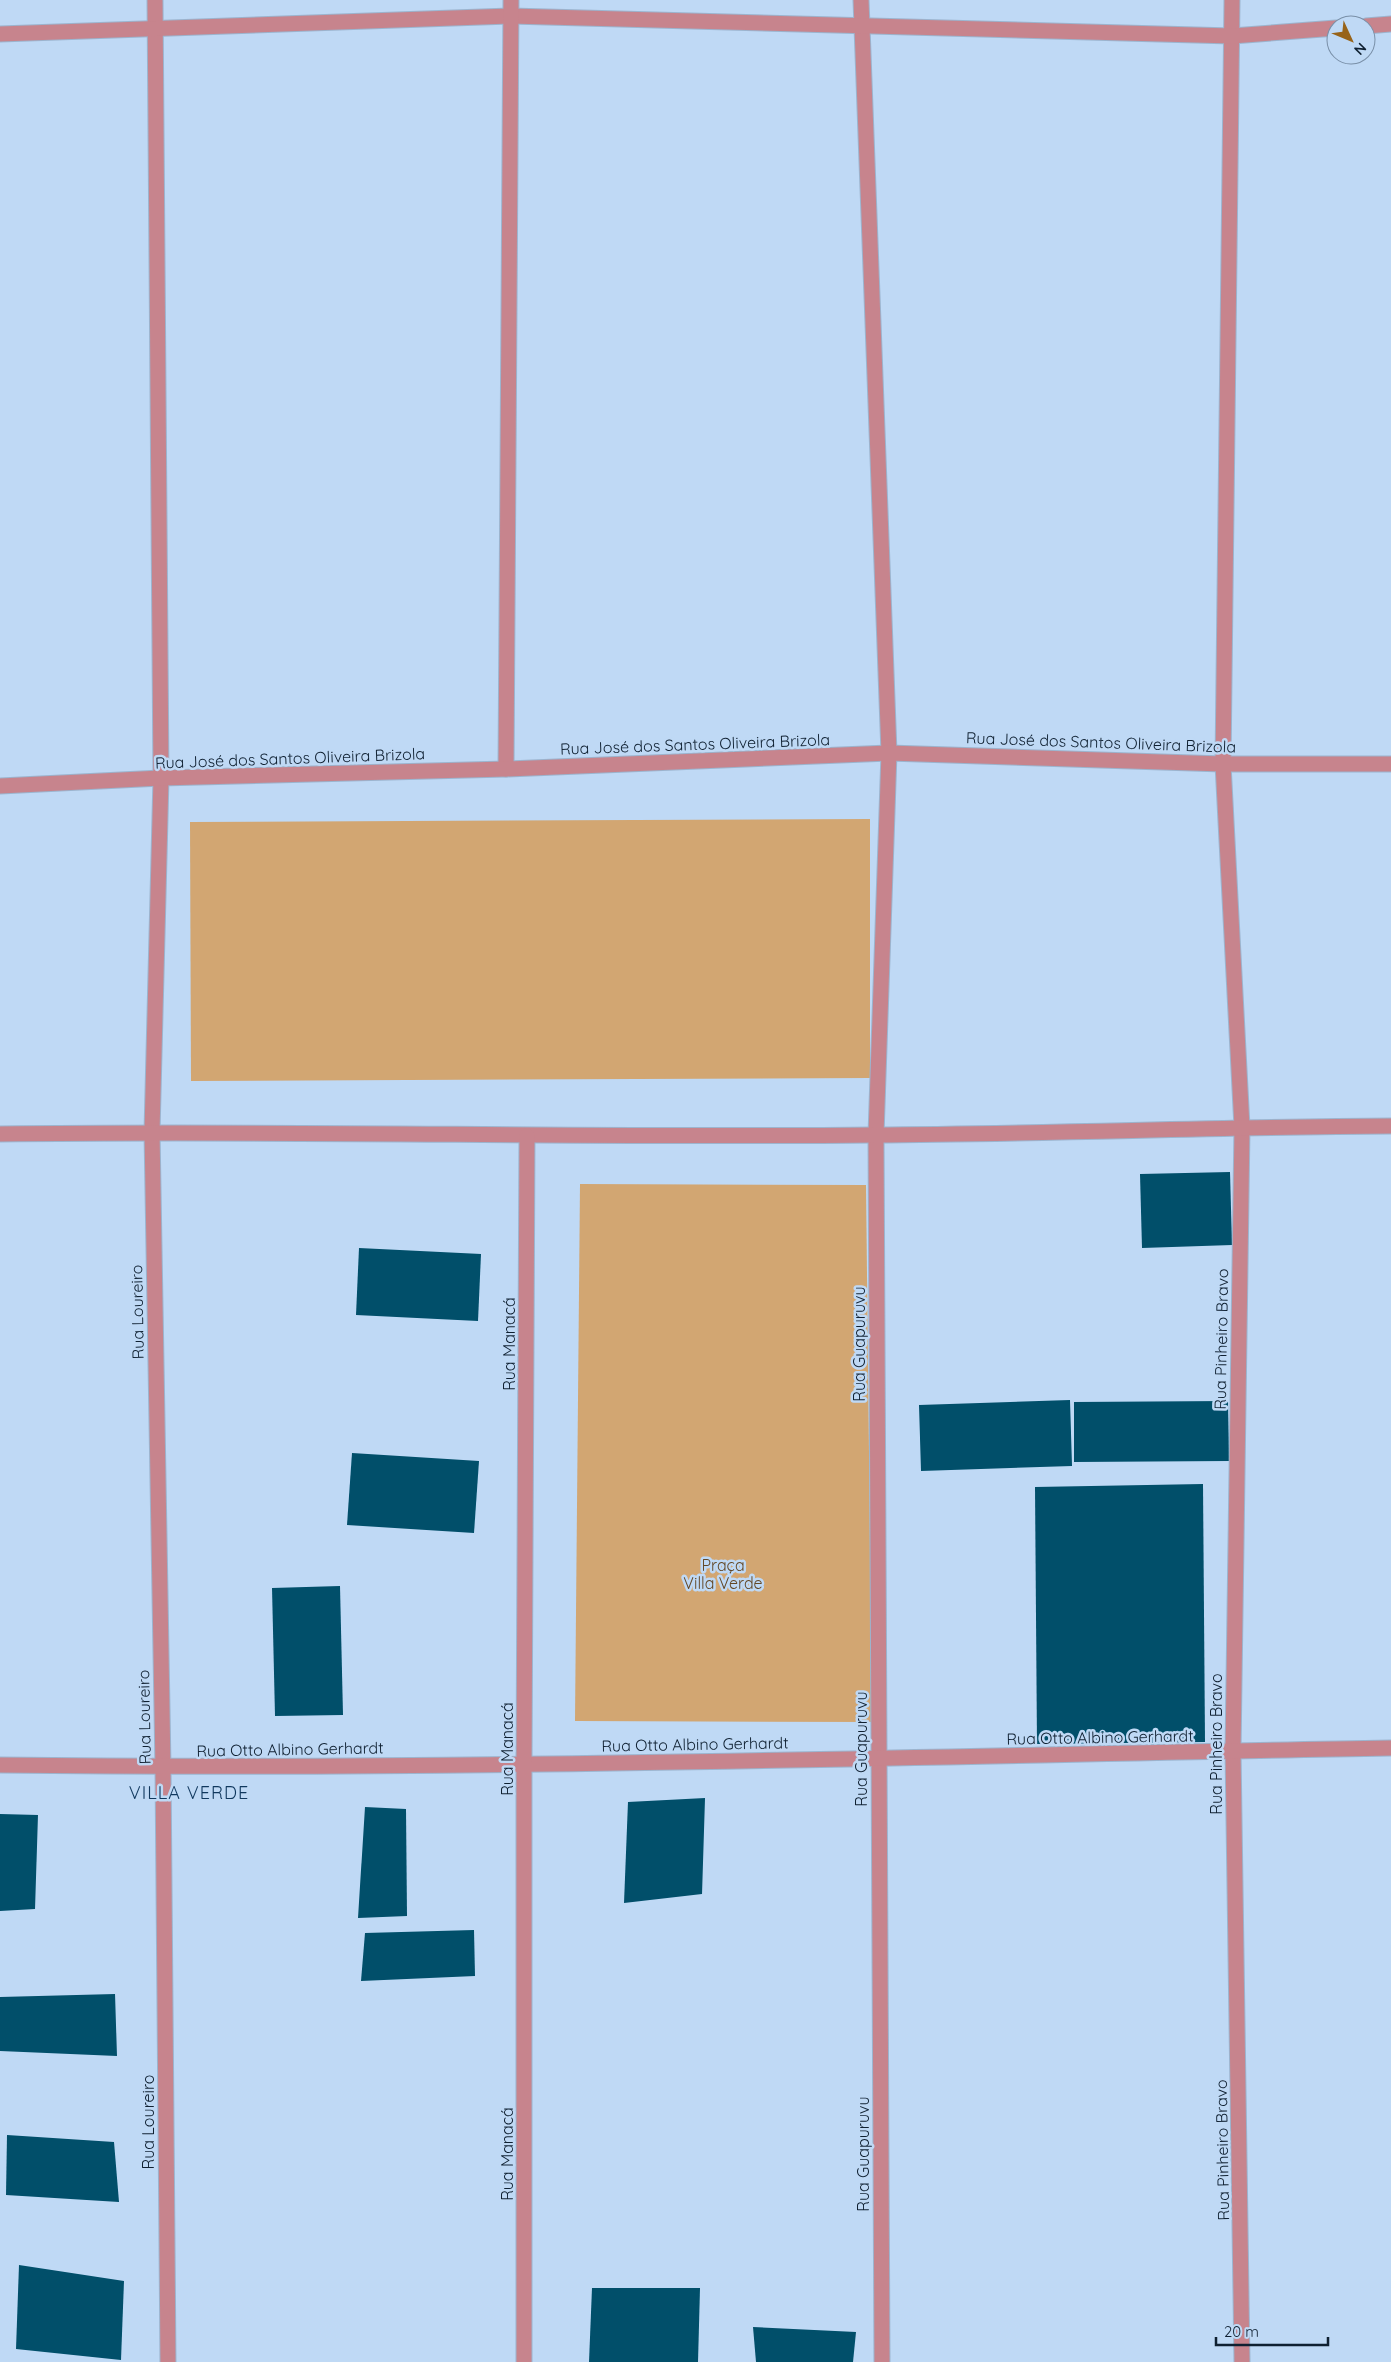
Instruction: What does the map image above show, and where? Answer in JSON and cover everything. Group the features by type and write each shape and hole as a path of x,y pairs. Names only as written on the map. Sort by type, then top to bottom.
{"street":[{"name":"Rua Loureiro","path":"155,0 161,778 152,1132 163,1768 168,2362"},
{"path":"506,769 511,0"},
{"name":"Rua Guapuruvu","path":"861,0 889,753 876,1135 882,2362"},
{"name":"Rua Pinheiro Bravo","path":"1232,0 1223,764 1242,1127 1233,1751 1242,2362"},
{"path":"0,34 511,16 1232,36 1326,29"},
{"path":"1376,25 1391,24"},
{"name":"Rua José dos Santos Oliveira Brizola","path":"0,786 161,778 506,769 889,753 1223,764 1391,764"},
{"path":"0,1134 152,1132 527,1136 876,1135 1242,1127 1391,1126"},
{"name":"Rua Manacá","path":"524,2362 527,1136"},
{"name":"Rua Otto Albino Gerhardt","path":"0,1766 163,1768 878,1760 1391,1748"}],"green space":[{"path":"870,819 870,1078 191,1081 190,822"},
{"name":"Praça Villa Verde","path":"580,1184 866,1185 872,1722 575,1721"}],"building":[{"path":"1230,1172 1232,1245 1142,1248 1140,1174"},
{"path":"359,1248 481,1254 478,1321 356,1315"},
{"path":"1070,1400 1072,1466 921,1471 919,1405"},
{"path":"1228,1401 1229,1461 1074,1462 1074,1402"},
{"path":"352,1453 479,1461 474,1533 347,1525"},
{"path":"1203,1484 1205,1742 1037,1744 1035,1487"},
{"path":"340,1586 343,1715 275,1716 272,1588"},
{"path":"705,1798 702,1894 624,1903 628,1802"},
{"path":"365,1807 406,1809 407,1916 358,1918"},
{"path":"0,1814 38,1815 35,1909 0,1911"},
{"path":"474,1930 475,1976 361,1981 365,1933"},
{"path":"115,1994 117,2056 0,2051 0,1997"},
{"path":"7,2135 114,2142 119,2202 6,2195"},
{"path":"19,2265 124,2281 121,2360 16,2349"},
{"path":"592,2288 700,2288 698,2362 589,2362"},
{"path":"753,2327 856,2332 853,2362 756,2362"}],"district":[{"name":"VILLA VERDE","path":"189,1792"}]}
